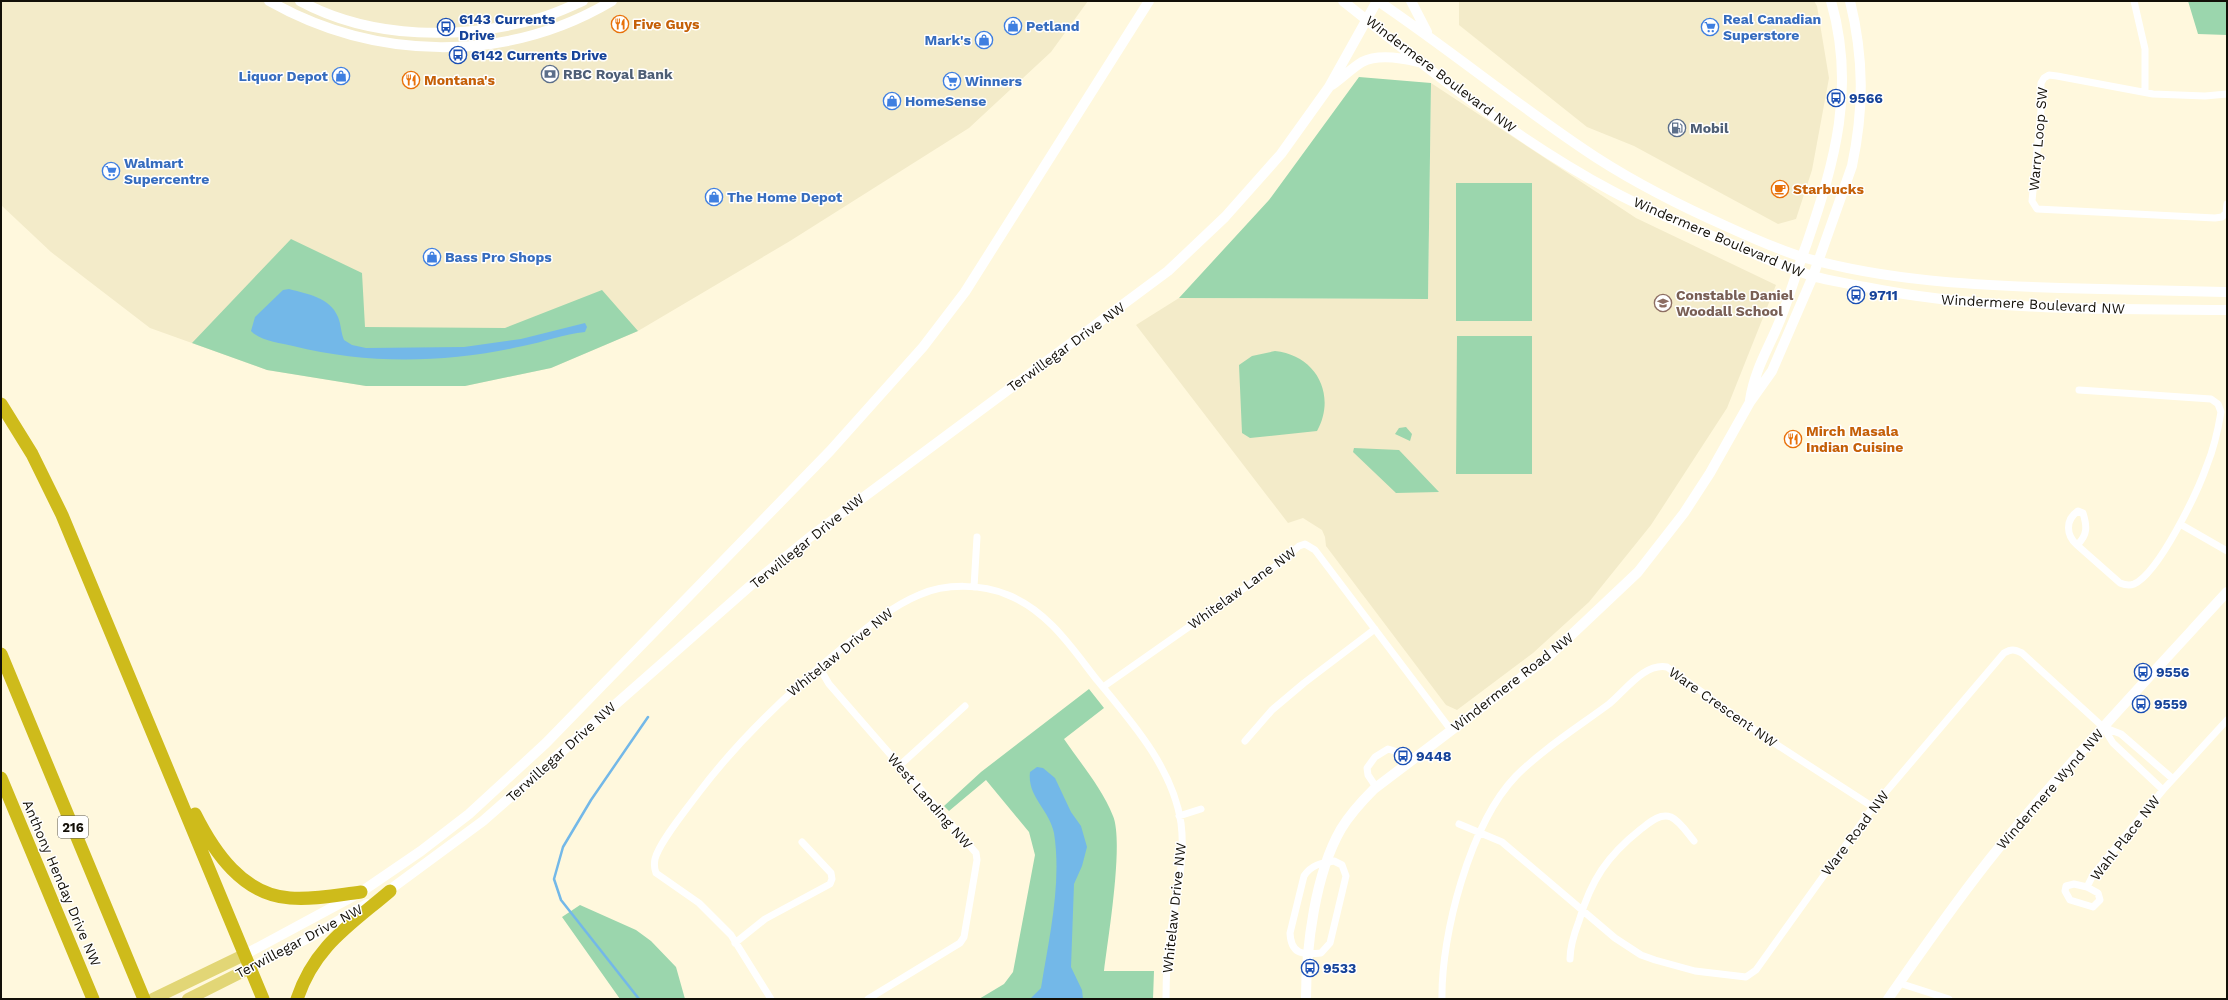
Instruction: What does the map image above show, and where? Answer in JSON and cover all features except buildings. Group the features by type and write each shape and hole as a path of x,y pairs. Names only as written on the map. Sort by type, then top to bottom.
{"highway":[{"path":"1,404 32,454 62,516 172,777 262,999"},
{"name":"216","path":"1,654 144,999"},
{"path":"172,777 191,807 216,852 233,870 254,887 289,898 313,898 360,892"},
{"name":"Anthony Henday Drive NW","path":"1,778 93,999"},
{"path":"297,999 304,980 327,944 390,891"}],"main road":[{"name":"Terwillegar Drive NW","path":"153,999 244,954"},
{"name":"Terwillegar Drive NW","path":"188,999 250,968"}],"street":[{"path":"269,1 298,18 318,26 380,42 421,46 461,47 520,39 557,28 591,13 612,1"},
{"path":"300,1 327,13 366,24 406,32 466,32 505,27 542,18 583,1"},
{"name":"Terwillegar Drive NW","path":"244,954 360,892 421,851 469,814 520,768 877,400 923,347 966,292 1149,1"},
{"name":"Windermere Boulevard NW","path":"1343,1 1420,62 1534,144 1612,191 1672,219 1797,271 1909,296 1984,304 2083,308 2227,310"},
{"name":"Terwillegar Drive NW","path":"250,968 314,935 390,891 483,821 702,628 810,537 1168,271 1225,217 1281,154 1329,87 1377,1"},
{"name":"Windermere Boulevard NW","path":"1377,1 1429,35 1526,108 1596,157 1647,188 1761,242 1802,257 1884,274 1964,285 2227,292"},
{"path":"1411,1 1429,35"},
{"name":"Windermere Road NW","path":"1750,402 1753,379 1782,316 1826,188 1837,144 1843,100 1843,63 1840,38 1831,1"},
{"name":"Windermere Road NW","path":"1306,999 1307,955 1312,920 1327,862 1341,829 1353,812 1376,787 1548,657 1638,572 1684,514 1710,473 1750,402 1772,371 1814,276 1852,166 1859,117 1860,52 1850,1"},
{"path":"2134,1 2145,49 2145,92"},
{"path":"1329,87 1363,62 1368,60 1401,58 1420,62"},
{"name":"Warry Loop SW","path":"2227,94 2205,96 2153,94 2057,76 2049,76 2044,78 2041,83 2041,110 2032,202 2037,209 2215,218 2222,217 2226,213 2227,204"},
{"path":"2077,545 2120,583 2129,585 2138,582 2144,576 2180,524 2208,464 2221,412 2218,404 2211,399 2079,390"},
{"path":"2180,524 2227,551"},
{"path":"974,587 977,537"},
{"name":"Whitelaw Lane NW","path":"1103,687 1280,563 1299,546 1305,544 1315,550 1451,730"},
{"name":"Whitelaw Drive NW","path":"735,943 699,903 656,873 654,862 680,818 717,768 752,728 791,690 891,610 921,594 951,587 974,587 1008,594 1032,608 1063,637 1151,750 1167,779 1179,816 1182,850 1170,938 1166,999"},
{"name":"Windermere Wynd NW","path":"1888,999 1929,940 1997,851 2103,727 2227,592"},
{"path":"1245,741 1272,710 1304,683 1375,629"},
{"name":"Ware Road NW","path":"1480,832 1502,842 1615,938 1655,960 1695,971 1746,976 1756,970 1873,807 2004,653 2015,649 2022,653 2103,727"},
{"name":"West Landing NW","path":"819,667 829,684 976,853 977,860 964,937 960,944 868,999"},
{"name":"Ware Crescent NW","path":"1442,999 1442,979 1446,942 1469,860 1480,832 1495,802 1517,776 1626,690 1647,670 1654,667 1668,667 1765,737 1873,807"},
{"path":"899,766 965,706"},
{"name":"Wahl Place NW","path":"2087,887 2093,875 2163,790 2227,720"},
{"path":"2103,727 2121,734 2173,779"},
{"name":"Wahl Place NW","path":"2103,727 2112,743 2163,790"},
{"path":"1376,787 1368,775 1367,768 1375,757 1388,749 1398,752 1408,763"},
{"path":"1179,816 1201,809"},
{"path":"1570,959 1571,943 1590,889 1605,864 1629,839 1652,821 1665,816 1672,818 1694,841"},
{"path":"1459,824 1480,832"},
{"path":"771,999 735,943 765,919 830,884 832,879 831,873 802,842"},
{"path":"1327,862 1334,862 1342,865 1346,876 1330,944 1321,953 1307,955 1297,952 1290,942 1295,909 1304,876 1308,869 1327,862"},
{"name":"Wahl Place NW","path":"2074,884 2087,887 2098,893 2100,900 2093,907 2074,902 2066,895 2066,886 2074,884"},
{"path":"1899,983 1949,999"}],"shaded area":[{"path":"1,1 1088,1 1051,52 969,128 790,241 638,331 551,368 465,386 366,386 267,370 150,328 51,252 1,205"},
{"path":"1459,1 1814,1 1817,6 1829,78 1812,170 1796,219 1778,224 1634,146 1587,127 1459,25"},
{"path":"1431,83 1636,218 1776,285 1727,408 1651,525 1589,602 1533,653 1457,710 1446,705 1326,546 1325,537 1322,530 1303,518 1288,523 1136,325 1179,298 1428,299"}],"green space":[{"path":"2188,1 2227,1 2227,35 2198,34"},
{"path":"1359,77 1431,83 1428,299 1179,298 1269,200"},
{"path":"1456,183 1532,183 1532,321 1456,321"},
{"path":"291,239 362,273 365,327 505,328 602,290 638,331 551,368 465,386 366,386 267,370 192,343"},
{"path":"1457,336 1532,336 1532,474 1456,474"},
{"path":"1275,351 1289,354 1302,360 1312,369 1319,379 1323,391 1325,404 1323,417 1317,431 1250,438 1242,433 1239,365 1252,356"},
{"path":"1406,427 1412,434 1410,441 1395,434 1399,428"},
{"path":"1354,448 1399,450 1439,492 1396,493 1353,452"},
{"path":"1089,689 1104,708 1064,739 1091,776 1103,796 1113,816 1116,829 1116,868 1112,914 1104,971 1154,971 1153,999 979,999 1004,984 1013,972 1035,855 1029,832 986,780 949,811 944,806 981,772"},
{"path":"580,905 636,930 651,941 676,967 685,999 620,999 562,917"}],"water":[{"path":"289,289 317,297 330,305 338,317 344,340 352,345 366,348 464,347 521,339 585,323 587,327 585,332 569,334 494,352 466,356 408,360 350,356 322,352 271,341 260,337 251,331 255,317 283,290"},
{"path":"1037,767 1043,768 1055,778 1071,812 1081,826 1087,847 1082,866 1074,884 1071,967 1082,990 1083,999 1030,999 1041,988 1056,891 1056,852 1054,833 1048,817 1035,796 1030,781 1030,772"}],"waterway":[{"path":"639,999 561,900 554,879 563,847 591,800 648,717"}],"place":[{"name":"Five Guys","path":"620,24"},
{"name":"Petland","path":"1013,26"},
{"name":"6143 Currents Drive","path":"446,27"},
{"name":"Real Canadian Superstore","path":"1710,27"},
{"name":"Mark's","path":"984,40"},
{"name":"6142 Currents Drive","path":"458,55"},
{"name":"RBC Royal Bank","path":"550,74"},
{"name":"Liquor Depot","path":"341,76"},
{"name":"Montana's","path":"411,80"},
{"name":"Winners","path":"952,81"},
{"name":"9566","path":"1836,98"},
{"name":"HomeSense","path":"892,101"},
{"name":"Mobil","path":"1677,128"},
{"name":"Walmart Supercentre","path":"111,171"},
{"name":"Starbucks","path":"1780,189"},
{"name":"The Home Depot","path":"714,197"},
{"name":"Bass Pro Shops","path":"432,257"},
{"name":"9711","path":"1856,295"},
{"name":"Constable Daniel Woodall School","path":"1663,303"},
{"name":"Mirch Masala Indian Cuisine","path":"1793,439"},
{"name":"9556","path":"2143,672"},
{"name":"9559","path":"2141,704"},
{"name":"9448","path":"1403,756"},
{"name":"9533","path":"1310,968"}]}
